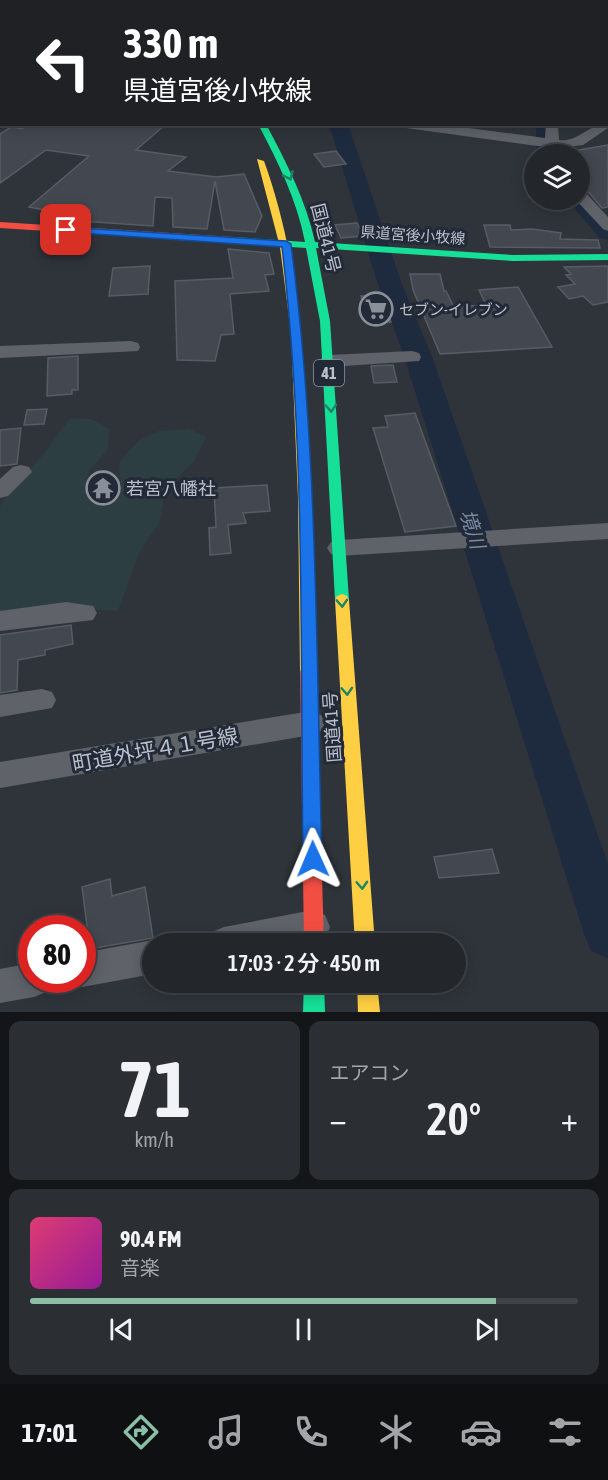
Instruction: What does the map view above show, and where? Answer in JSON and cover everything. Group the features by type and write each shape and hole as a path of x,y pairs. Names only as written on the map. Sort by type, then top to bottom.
{"main road":[{"name":"国道41号","path":"263,126 293,186 312,245 329,361 364,933"},
{"name":"国道41号","path":"253,145 272,192 286,244 296,321 304,451 314,933"},
{"name":"県道宮後小牧線","path":"0,225 513,258 608,257"},
{"path":"314,993 315,1012"},
{"path":"368,993 369,1012"}],"street":[{"path":"418,126 524,144"},
{"path":"551,144 552,126"},
{"path":"571,144 579,142 603,126"},
{"path":"590,206 608,226"},
{"path":"0,352 131,347"},
{"path":"329,361 412,357"},
{"path":"0,473 21,472 0,491"},
{"path":"339,548 608,531"},
{"path":"0,621 66,612 84,613"},
{"path":"0,706 42,700"},
{"name":"町道外坪４１号線","path":"0,775 311,723"},
{"path":"96,967 142,959"},
{"path":"0,986 18,983"}],"shaded area":[{"path":"70,418 91,419 109,429 108,449 89,471 85,490 95,498 118,498 121,485 119,463 138,441 159,431 189,429 206,437 194,461 165,490 160,521 139,553 118,611 38,606 0,615 0,506"}],"building":[{"path":"26,126 164,126 136,150 186,157 168,171 216,177 244,174 262,216 255,232 224,230 215,181 207,229 173,227 172,198 155,197 153,226 66,220 46,215 50,211 29,207 89,156 46,150 0,183 0,134 11,127 22,129"},
{"path":"608,145 608,207 602,208 590,194 590,148"},
{"path":"336,151 346,164 324,167 314,154"},
{"path":"357,223 364,236 341,238 335,225"},
{"path":"484,225 510,225 511,230 532,229 561,233 560,239 598,240 600,248 490,247"},
{"path":"228,249 269,253 274,274 265,275 269,291 230,294 234,334 221,335 215,361 177,360 175,281 233,278"},
{"path":"150,266 148,294 109,296 113,268"},
{"path":"608,266 608,302 593,305 583,296 569,299 558,287 575,284 566,275 571,274 564,267"},
{"path":"410,274 440,274 444,291 454,307 486,305 479,290 518,287 552,347 440,354 413,290"},
{"name":"セブン-イレブン","path":"382,295 391,322 368,323 361,296"},
{"path":"78,356 78,390 72,390 72,394 47,396 48,358"},
{"path":"393,365 397,382 374,383 371,366"},
{"path":"47,409 44,424 24,425 27,410"},
{"path":"415,413 456,526 405,532 373,428 388,427 385,416"},
{"path":"21,428 17,464 0,466 0,430"},
{"path":"267,485 270,511 243,513 246,523 228,525 231,553 210,555 209,528 216,527 214,488"},
{"path":"71,625 73,644 45,650 45,655 18,660 17,690 0,693 0,635"},
{"path":"492,849 499,873 439,878 434,857"},
{"path":"110,879 112,896 145,887 152,933 142,933 142,940 96,948 96,915 86,915 82,887"}],"waterway":[{"name":"境川","path":"339,126 388,279 419,359 608,934"},
{"path":"546,126 546,144"},
{"path":"587,210 608,233"}],"traffic: fast":[{"path":"263,126 285,167 307,227 325,321 342,600"},
{"path":"233,240 513,258 608,257"},
{"path":"314,993 314,1012"}],"traffic: slow":[{"path":"260,161 279,219 293,304 304,463 308,672"},
{"path":"342,600 364,933"},
{"path":"368,993 369,1012"}],"traffic: jam":[{"path":"0,225 233,240"},
{"path":"308,672 314,933"}],"place":[{"name":"セブン-イレブン","path":"376,309"},
{"name":"若宮八幡社","path":"103,488"}],"route":[{"path":"66,230 286,244 296,321 304,451 313,859"}]}
